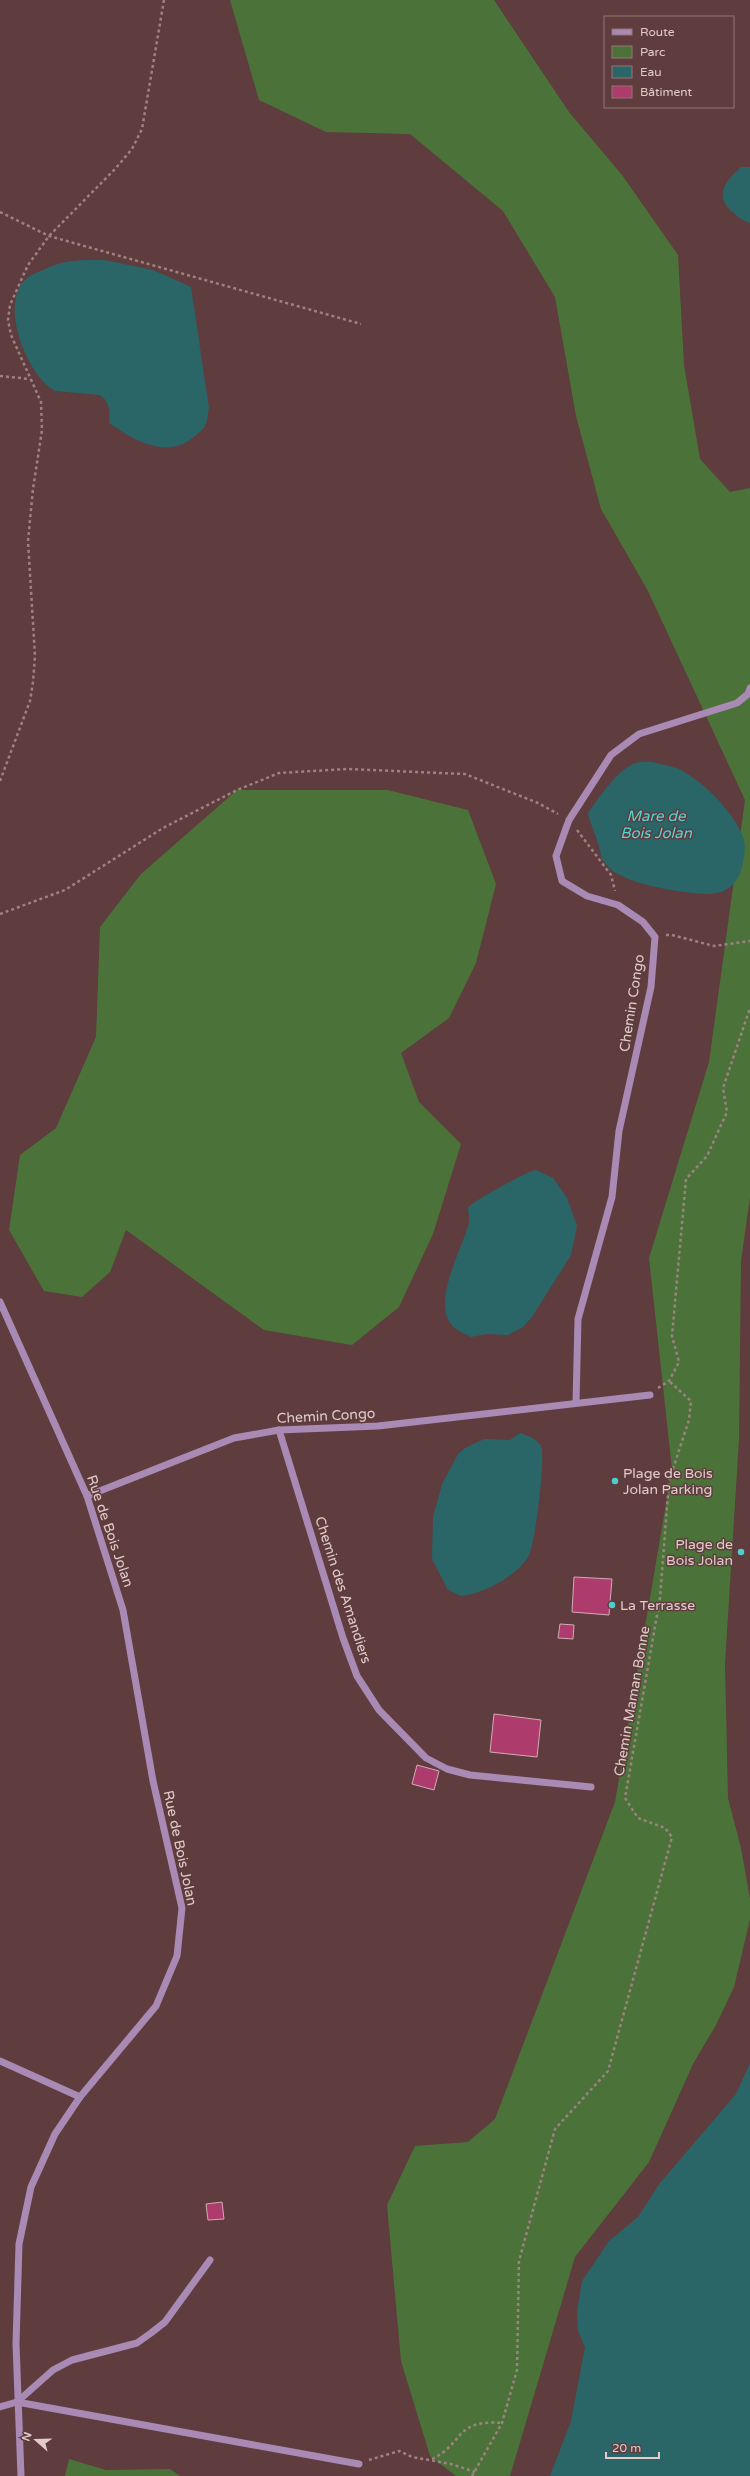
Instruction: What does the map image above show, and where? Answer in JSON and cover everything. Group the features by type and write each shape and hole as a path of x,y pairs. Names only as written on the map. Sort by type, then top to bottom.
{"street":[{"name":"Chemin Congo","path":"576,1403 578,1319 612,1198 619,1131 651,987 655,937 643,922 618,905 587,896 562,881 556,856 569,820 610,755 638,734 737,703 748,694 750,688"},
{"name":"Rue de Bois Jolan","path":"0,1302 88,1496 123,1610 153,1781 182,1908 176,1956 156,2006 80,2097 55,2134 31,2187 19,2244 16,2344 21,2476"},
{"name":"Chemin Congo","path":"88,1496 234,1438 279,1430 378,1426 650,1395"},
{"name":"Chemin des Amandiers","path":"279,1430 343,1638 357,1676 379,1710 426,1758 447,1769 470,1775 591,1787"},
{"path":"0,2061 80,2097"},
{"path":"0,2407 17,2402 53,2370 72,2360 137,2343 152,2333 164,2322 210,2260"},
{"path":"17,2402 359,2464"}],"path":[{"path":"0,781 30,701 35,656 28,541 42,430 41,402 11,335 8,320 10,305 28,266 49,236 115,169 132,149 142,129 154,73 164,0"},
{"path":"0,212 49,236 361,324"},
{"path":"0,376 30,379"},
{"path":"0,914 65,890 163,828 237,790 279,773 347,768 465,774 538,803 569,820 611,874 618,905"},
{"path":"655,937 672,934 714,946 750,942"},
{"name":"Chemin Maman Bonne","path":"502,2423 517,2370 519,2261 555,2129 608,2071 672,1837 665,1828 638,1818 625,1798 660,1598 669,1481 690,1420 691,1401 669,1381 679,1362 672,1336 686,1179 708,1156 726,1112 723,1088 750,1008"},
{"path":"431,2459 444,2454 452,2442 472,2425 484,2422 502,2423 472,2476"},
{"path":"359,2464 399,2451 412,2457 431,2459 474,2472"}],"green space":[{"path":"230,0 494,0 569,112 622,175 678,255 684,365 700,459 730,492 750,488 750,1197 741,1261 739,1439 725,1664 728,1798 741,1848 750,1899 750,1919 734,1987 716,2025 693,2064 649,2162 575,2257 510,2476 456,2476 430,2456 401,2361 387,2205 415,2146 468,2142 495,2119 615,1802 672,1469 649,1258 709,1062 745,800 648,591 601,509 576,416 555,297 503,211 410,134 326,132 259,100"},
{"path":"237,790 388,790 468,810 496,884 476,963 449,1018 401,1053 419,1102 461,1144 433,1234 399,1307 352,1345 264,1330 126,1230 110,1272 82,1297 44,1291 9,1230 20,1155 56,1128 96,1037 100,927 141,874"},
{"path":"69,2459 106,2470 170,2469 180,2476 65,2476"}],"water":[{"path":"741,167 750,167 750,223 742,220 731,211 723,199 724,188 727,182"},
{"path":"105,260 153,270 191,287 209,408 204,427 194,437 183,444 172,447 161,447 139,441 109,423 108,404 100,395 55,391 45,383 35,371 20,340 16,323 15,307 17,293 24,281 34,274 60,263"},
{"name":"Mare de Bois Jolan","path":"638,762 652,762 679,769 698,781 718,799 740,830 745,846 742,867 738,878 731,886 723,891 714,894 703,894 664,889 643,884 614,872 601,858 601,853 588,813 609,784 622,771"},
{"path":"536,1170 553,1178 567,1198 577,1226 571,1255 532,1317 523,1327 508,1335 487,1334 471,1337 458,1330 451,1324 446,1314 445,1302 451,1274 469,1222 468,1207 522,1175"},
{"path":"520,1433 537,1441 541,1446 542,1453 537,1520 531,1550 523,1564 499,1583 479,1592 461,1596 448,1590 432,1559 433,1517 442,1484 458,1454 465,1448 484,1439 510,1440"},
{"path":"750,2063 750,2476 550,2476 571,2421 585,2347 578,2331 577,2312 582,2281 609,2241 638,2217 660,2183 736,2094"}],"building":[{"path":"574,1577 612,1579 609,1615 572,1612"},
{"path":"560,1624 574,1625 573,1639 558,1638"},
{"path":"494,1714 541,1720 537,1757 490,1752"},
{"path":"417,1765 439,1771 434,1790 412,1784"},
{"path":"222,2202 224,2219 208,2220 206,2204"}],"place":[{"name":"Plage de Bois Jolan Parking","path":"615,1481"},
{"name":"Plage de Bois Jolan","path":"741,1552"},
{"name":"La Terrasse","path":"612,1605"}]}
